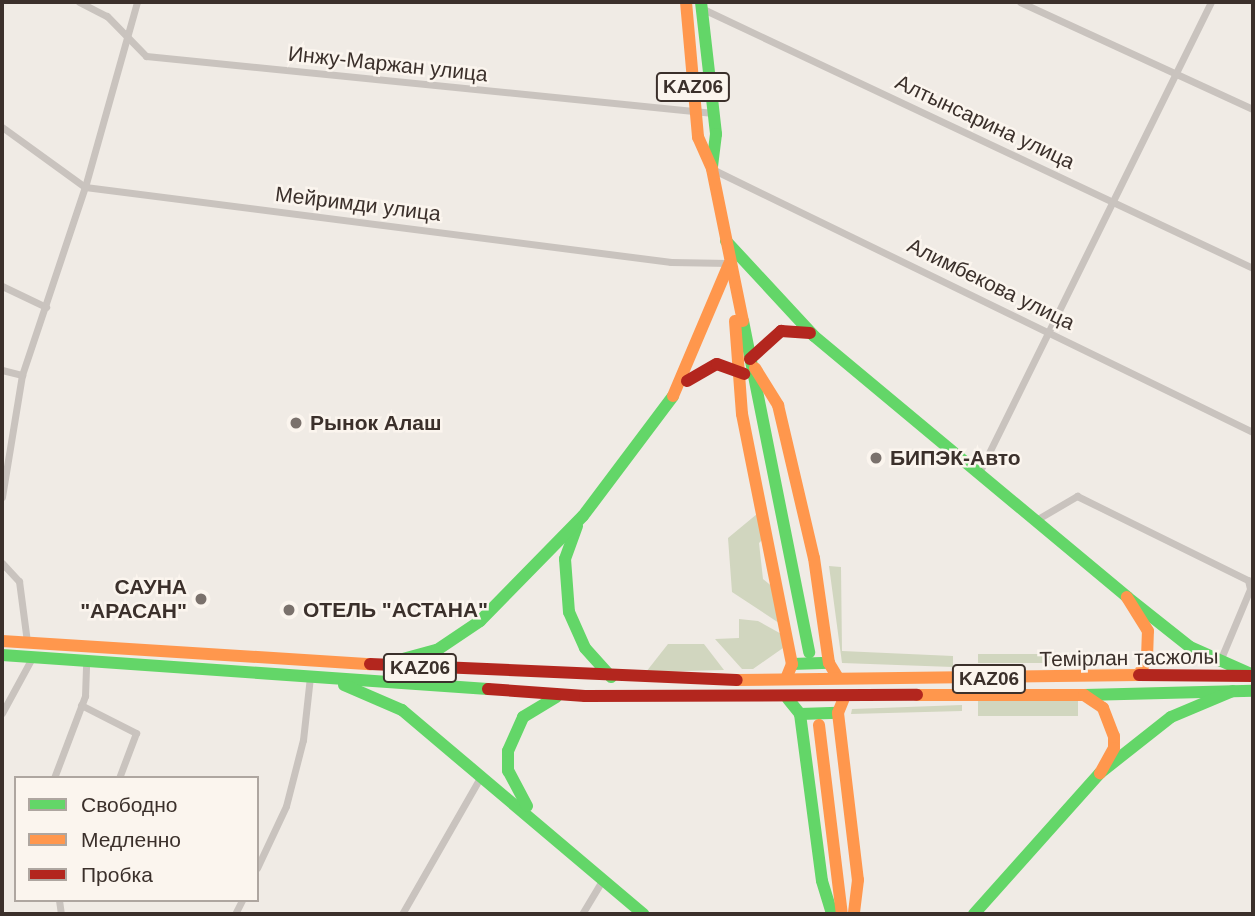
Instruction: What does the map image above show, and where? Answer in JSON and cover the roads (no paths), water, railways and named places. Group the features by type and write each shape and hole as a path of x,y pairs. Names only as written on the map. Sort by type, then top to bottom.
{"main road":[{"name":"KАZ06","path":"686,2 698,137 712,169"},
{"name":"KАZ06","path":"701,5 713,113 712,169 734,292 809,652"},
{"path":"726,241 814,336 1127,597 1190,647 1219,663 1253,676"},
{"name":"KАZ06","path":"343,663 417,658 449,643 480,621 583,516 677,391 729,263"},
{"path":"734,292 736,370 792,664 786,679"},
{"path":"814,336 803,330 781,331 750,359 778,405 814,558 829,663 838,678"},
{"path":"677,391 707,366 736,370 753,379"},
{"path":"583,516 565,559 567,598 585,648 611,677"},
{"path":"1127,597 1148,631 1149,649 1139,676"},
{"name":"KАZ06","path":"2,641 611,677 838,678"},
{"name":"KАZ06","path":"2,655 565,695 844,698"},
{"path":"792,664 829,663"},
{"name":"Темірлан тасжолы","path":"838,678 1253,676"},
{"path":"327,679 379,697 402,710 480,778 541,824 643,914"},
{"path":"974,914 1100,773 1171,717 1233,691"},
{"name":"Темірлан тасжолы","path":"844,698 1253,691"},
{"path":"541,824 517,795 508,771 508,751 523,717 540,703 565,695"},
{"path":"1084,695 1103,708 1114,736 1114,748 1100,773"},
{"path":"844,698 838,713 858,880 855,914"},
{"path":"788,699 800,714 822,881 832,914"},
{"path":"800,714 838,713"},
{"path":"818,725 842,914"}],"street":[{"name":"Инжу-Маржан улица","path":"79,2 107,16 146,56 696,114 713,113"},
{"path":"2,497 22,375 85,187 125,36 137,2"},
{"path":"1020,2 1253,108"},
{"path":"979,473 1047,330 1211,2"},
{"name":"Алтынсарина улица","path":"701,5 1253,268"},
{"name":"Мейримди улица","path":"2,127 85,187 671,262 729,263"},
{"name":"Алимбекова улица","path":"712,169 1253,432"},
{"path":"2,286 46,307"},
{"path":"2,370 22,375"},
{"path":"1035,521 1077,496 1248,580 1250,589 1219,663"},
{"path":"2,563 19,581 27,643"},
{"path":"2,713 32,658"},
{"path":"55,776 81,705 86,663"},
{"path":"259,864 286,806 303,740 310,677"},
{"path":"81,705 136,733 121,776"},
{"path":"402,914 480,778"},
{"path":"582,914 603,879"}],"place":[{"name":"Рынок Алаш","path":"296,423"},
{"name":"БИПЭК-Авто","path":"876,458"},
{"name":"САУНА \"АРАСАН\"","path":"201,599"},
{"name":"ОТЕЛЬ \"АСТАНА\"","path":"289,610"}]}
